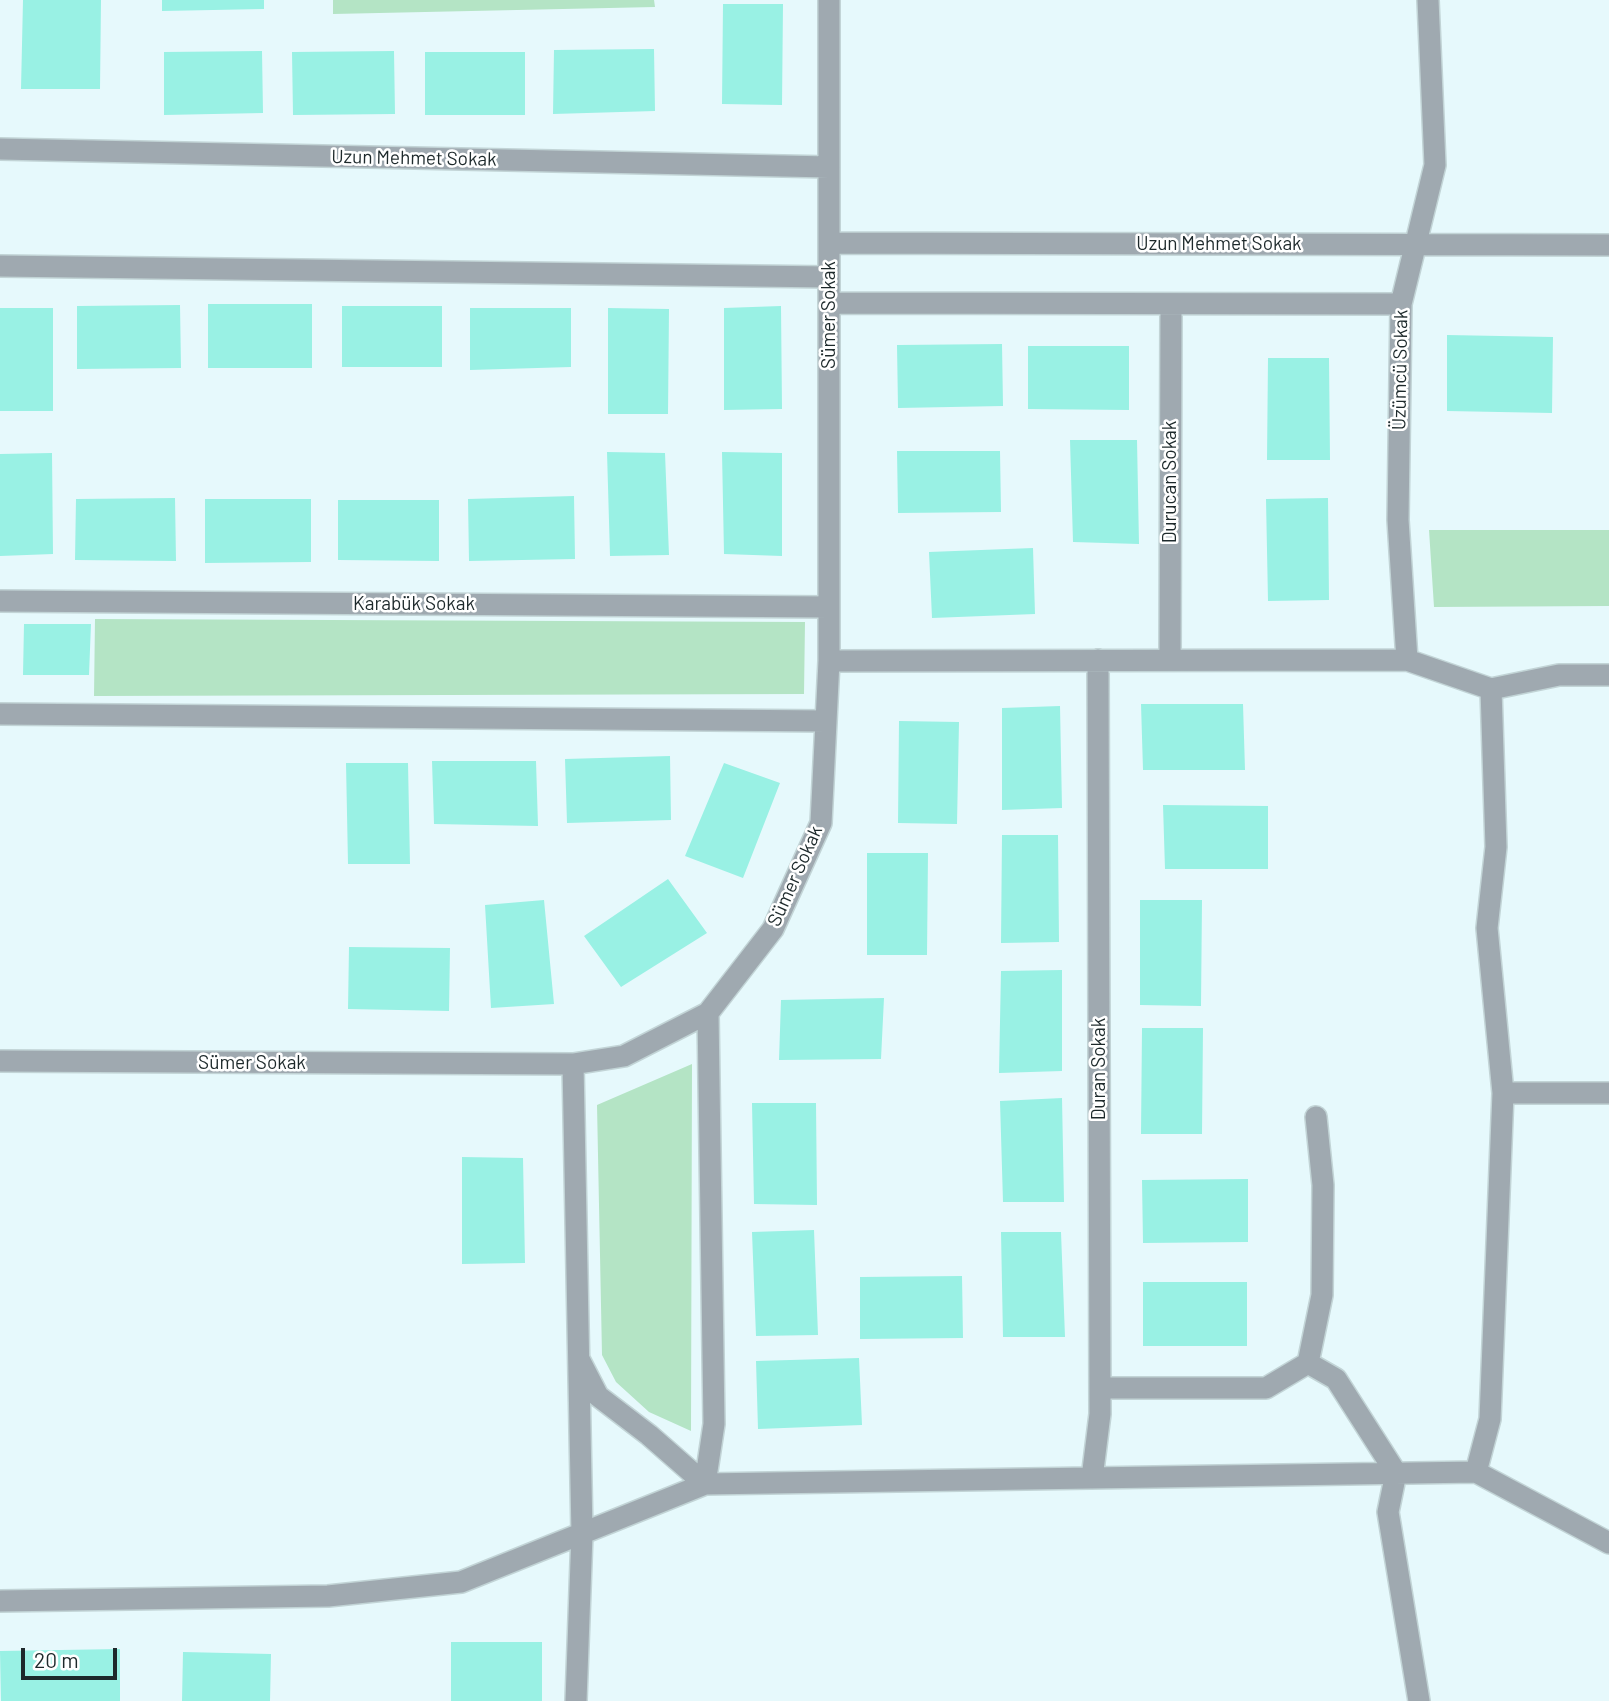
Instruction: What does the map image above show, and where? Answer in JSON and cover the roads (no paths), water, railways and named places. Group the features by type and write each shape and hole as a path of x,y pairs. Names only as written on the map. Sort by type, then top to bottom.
{"street":[{"name":"Sümer Sokak","path":"0,1062 573,1064 624,1056 708,1013 773,929 821,824 829,661 829,0"},
{"name":"Üzümcü Sokak","path":"1407,660 1398,520 1401,304 1435,165 1427,0"},
{"name":"Uzun Mehmet Sokak","path":"0,149 829,167"},
{"name":"Uzun Mehmet Sokak","path":"829,243 1609,245"},
{"path":"0,266 829,277"},
{"path":"829,303 1401,304"},
{"name":"Durucan Sokak","path":"1170,660 1171,304"},
{"name":"Karabük Sokak","path":"0,601 829,607"},
{"name":"Duran Sokak","path":"1092,1478 1100,1414 1098,660"},
{"path":"829,661 1407,660 1491,689 1559,675 1609,675"},
{"path":"1476,1472 1490,1419 1503,1093 1487,928 1496,847 1491,689"},
{"path":"0,714 826,721"},
{"path":"705,1484 713,1424 708,1013"},
{"path":"573,1064 582,1534 576,1701"},
{"path":"1503,1093 1609,1093"},
{"path":"1100,1388 1266,1388 1308,1363 1322,1295 1323,1185 1317,1117"},
{"path":"579,1359 598,1396 649,1434 705,1484"},
{"path":"1308,1363 1336,1379 1396,1473 1388,1512 1419,1701"},
{"path":"0,1601 328,1596 461,1582 705,1484 1476,1472 1609,1543"}]}
